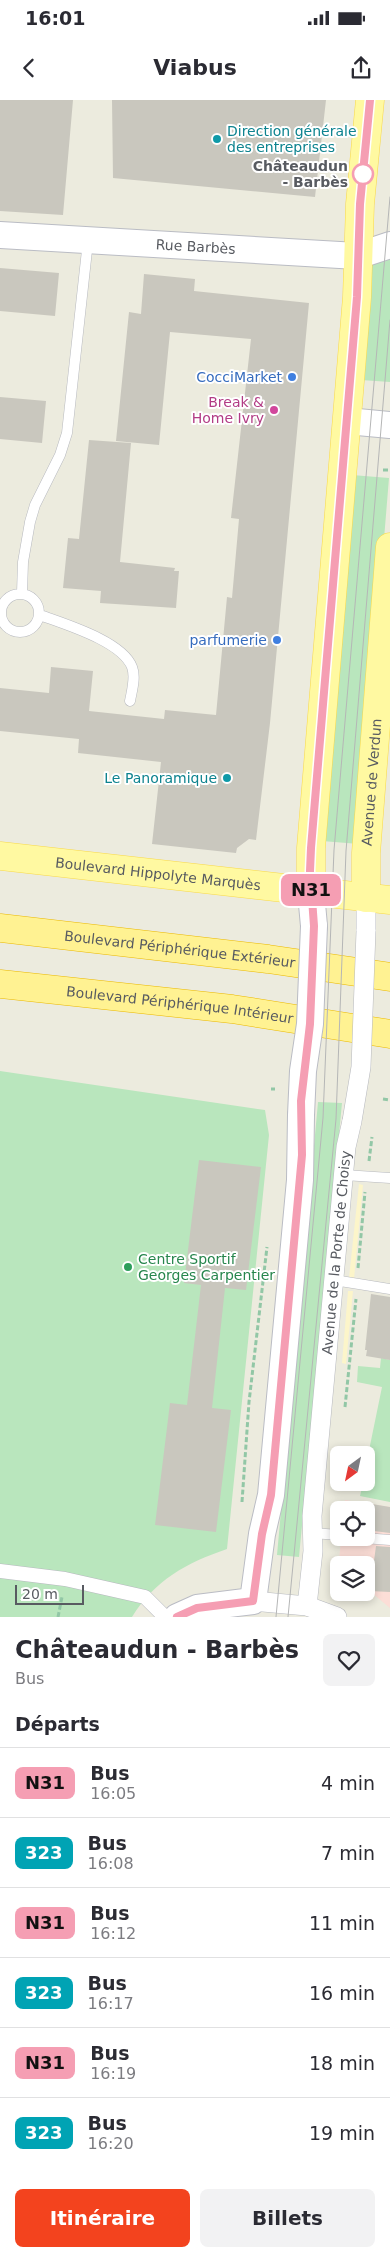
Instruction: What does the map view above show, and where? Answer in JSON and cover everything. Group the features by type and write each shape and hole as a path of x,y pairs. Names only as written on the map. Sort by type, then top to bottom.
{"highway":[{"name":"Boulevard Périphérique Extérieur","path":"0,928 268,959 390,977"},
{"name":"Boulevard Périphérique Intérieur","path":"0,984 232,1009 390,1034"}],"main road":[{"path":"177,1617 197,1608 253,1601 257,1560 272,1485 300,1180 303,1071 310,1024 314,926 311,893 311,848 357,297 357,256 370,100"},
{"name":"Rue Barbès","path":"0,235 357,256 390,245"},
{"path":"347,421 390,425"},
{"name":"Avenue de Verdun","path":"367,898 366,853 385,674 390,548"},
{"name":"Boulevard Hippolyte Marquès","path":"0,856 367,898"}],"street":[{"name":"Avenue de la Porte de Choisy","path":"307,1606 313,1551 312,1516 346,1147 361,1067 367,898"},
{"path":"0,1571 64,1579 144,1597 165,1617"},
{"path":"253,1601 307,1606 337,1617"}],"lane":[{"path":"22,594 23,562 30,522 35,505 60,455 66,433 88,240"},
{"path":"14,594 30,596 35,601 40,615 38,622 26,632 18,632 5,625 1,618 3,603 14,594"},
{"path":"40,615 79,629 122,654 131,664 134,674 130,701"},
{"path":"344,1176 390,1178"},
{"path":"334,1280 390,1289"},
{"path":"312,1533 330,1534"},
{"path":"375,1539 390,1540"}],"path":[{"path":"383,470 390,470"},
{"path":"383,1099 390,1100"},
{"path":"242,1507 249,1402 267,1245"},
{"path":"58,1617 60,1608"}],"shaded area":[{"path":"375,1505 390,1507 390,1608 375,1596 375,1556 339,1556 340,1546 375,1546"}],"green space":[{"path":"390,255 390,382 361,380 371,264"},
{"path":"352,475 389,478 359,844 322,841"},
{"name":"Centre Sportif Georges Carpentier","path":"0,1071 265,1110 269,1135 227,1549 198,1560 173,1574 151,1593 132,1617 0,1617"},
{"path":"318,1102 342,1103 299,1557 277,1555"},
{"path":"381,1358 390,1360 390,1502 360,1496 361,1491 375,1491 375,1446 370,1446 382,1387 357,1382 358,1366 380,1368"}],"sand":[{"path":"359,1184 363,1185 354,1279 349,1278"},
{"path":"348,1291 353,1291 346,1364 342,1363"}],"building":[{"path":"0,100 73,100 63,215 0,211"},
{"name":"Direction générale des entreprises","path":"112,100 326,100 315,197 113,178"},
{"path":"0,268 59,273 55,316 0,311"},
{"path":"144,274 195,279 194,291 309,303 270,723 256,840 249,839 237,848 236,853 152,844 161,762 78,753 79,739 0,731 0,688 49,693 51,667 93,671 89,711 164,719 165,710 216,715 227,597 232,598 239,519 231,518 251,339 170,332 159,445 116,441 129,312 141,314"},
{"path":"0,397 46,401 42,443 0,439"},
{"path":"89,440 131,443 120,562 175,568 174,571 179,571 176,608 100,603 101,591 63,588 68,538 79,539"},
{"path":"199,1160 261,1167 246,1290 225,1288 212,1408 231,1410 216,1532 155,1525 170,1403 187,1405 201,1285 184,1283"},
{"path":"371,1294 390,1297 390,1360 366,1356"},
{"path":"375,1504 390,1507 390,1533 375,1531"},
{"path":"376,1546 390,1547 390,1592 375,1591"}],"tram line":[{"path":"276,1617 323,1118 334,850 390,197"},
{"path":"288,1617 336,1119 346,851 390,320"}],"bus line":[{"name":"N31","path":"177,1617 197,1608 253,1601 257,1560 271,1495 302,1155 301,1101 310,1024 314,926 310,871 311,848 357,297 360,204 370,100"}],"place":[{"name":"Direction générale des entreprises","path":"217,139"},
{"name":"Châteaudun - Barbès","path":"363,174"},
{"name":"CocciMarket","path":"292,377"},
{"name":"Break & Home Ivry","path":"274,410"},
{"name":"parfumerie","path":"277,640"},
{"name":"Le Panoramique","path":"227,778"},
{"name":"Centre Sportif Georges Carpentier","path":"128,1267"}]}
